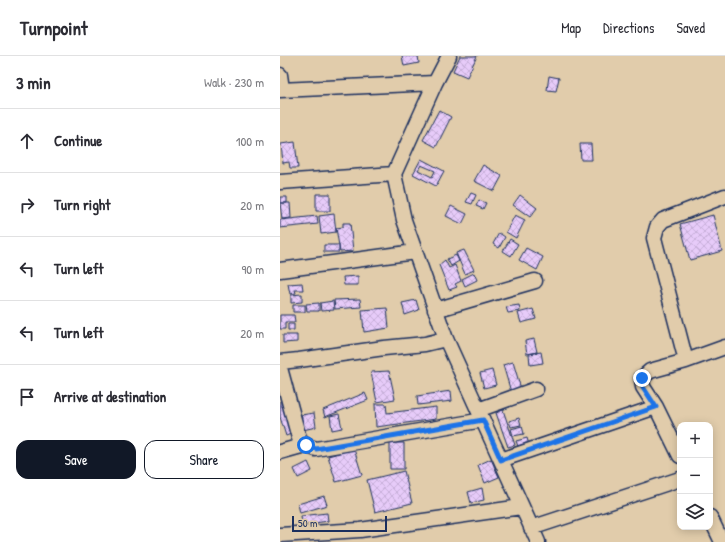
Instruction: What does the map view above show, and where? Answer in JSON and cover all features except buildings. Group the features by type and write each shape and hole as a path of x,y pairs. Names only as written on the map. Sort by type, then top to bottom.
{"street":[{"path":"450,56 435,83 394,174 404,220 414,252 446,339 538,542"},
{"path":"280,75 281,89 435,83"},
{"path":"280,182 394,174"},
{"path":"686,361 654,238 657,227 663,220 725,196"},
{"path":"280,270 414,252"},
{"path":"435,310 535,281"},
{"path":"280,362 425,344 446,339"},
{"path":"677,450 656,407 643,387 642,378 650,371 686,361 725,347"},
{"path":"280,368 299,438 306,445 316,449 481,415 536,389"},
{"path":"501,460 656,407"},
{"path":"280,452 306,445"},
{"path":"531,528 677,480"},
{"path":"283,537 361,536 522,507"},
{"path":"713,523 722,542"}],"route":[{"path":"306,445 316,449 483,420 501,460 656,407 643,387 642,378"}]}
